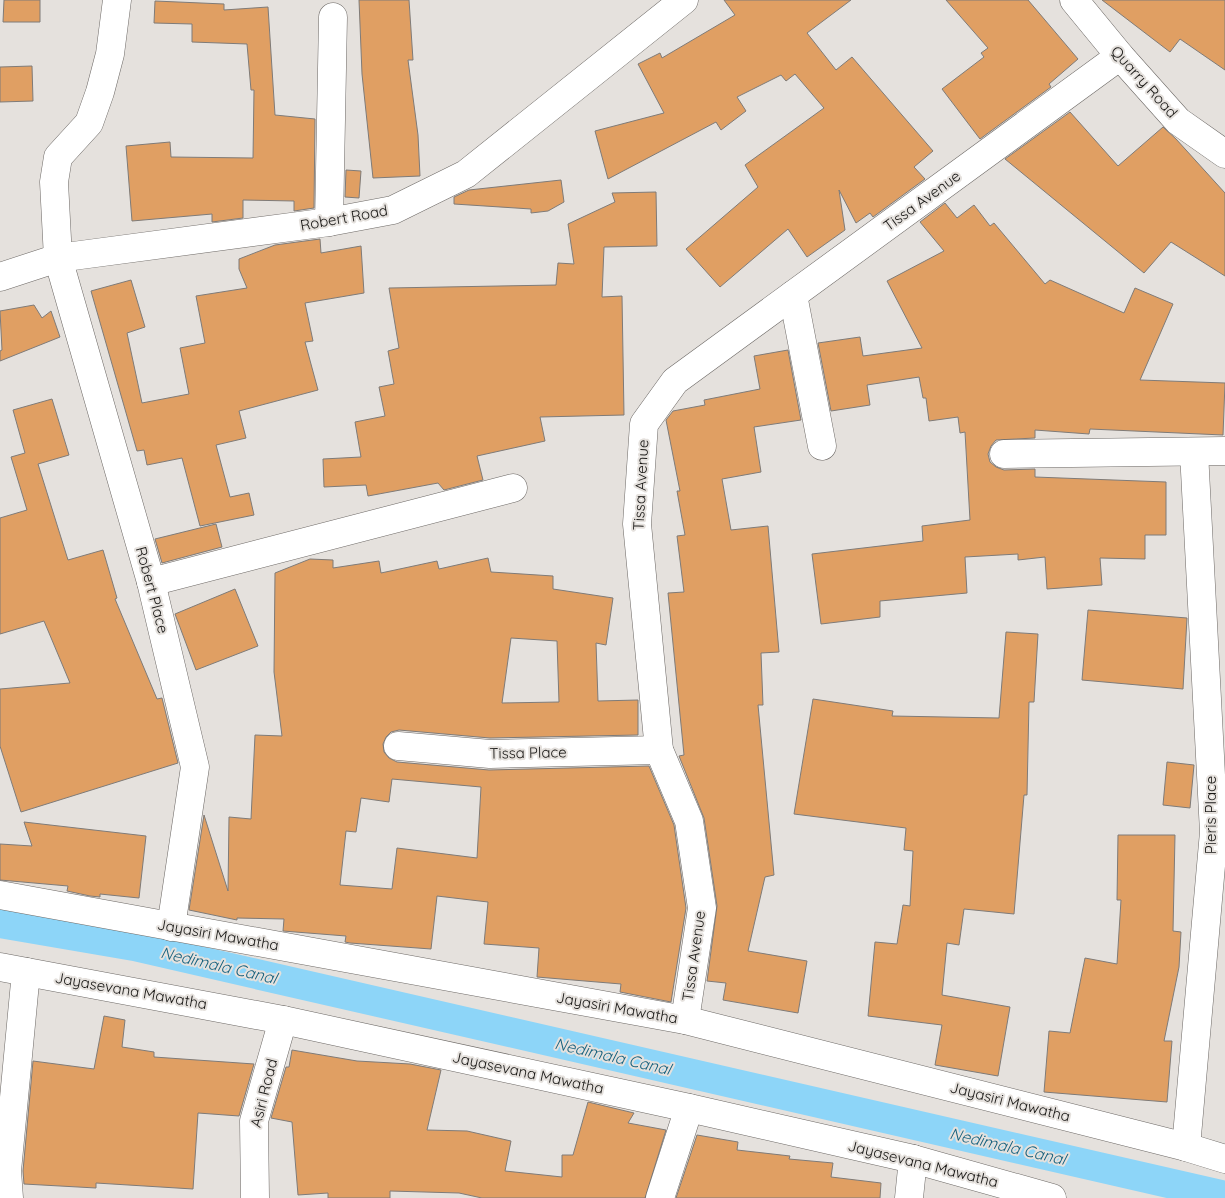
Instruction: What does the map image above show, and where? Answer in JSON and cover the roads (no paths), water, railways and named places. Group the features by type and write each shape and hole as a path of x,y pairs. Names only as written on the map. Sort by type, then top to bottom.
{"street":[{"name":"Robert Place","path":"117,0 110,54 100,92 88,122 58,157 54,182 58,258 151,582 195,767 171,927"},
{"name":"Robert Road","path":"0,277 58,258 328,222 393,210 466,174 684,0"},
{"name":"Quarry Road","path":"1074,0 1120,56 1178,120 1225,154"},
{"path":"328,222 333,17"},
{"name":"Tissa Avenue","path":"685,1020 702,908 689,821 659,750 637,524 644,424 675,380 1120,56"},
{"path":"793,295 822,446"},
{"path":"1004,454 1225,451"},
{"name":"Pieris Place","path":"1186,1147 1214,832 1194,452"},
{"path":"151,582 513,488"},
{"name":"Tissa Place","path":"398,746 490,754 659,750"},
{"name":"Jayasiri Mawatha","path":"0,895 685,1020 1186,1147 1225,1159"},
{"path":"9,1198 7,1171 13,969"},
{"name":"Jayasevana Mawatha","path":"13,969 283,1020 689,1108 913,1159 1052,1198"},
{"name":"Asiri Road","path":"255,1198 254,1121 283,1020"},
{"path":"660,1198 689,1108"},
{"path":"909,1198 913,1159"}],"waterway":[{"name":"Nedimala Canal","path":"0,923 134,946 1225,1196"}]}
